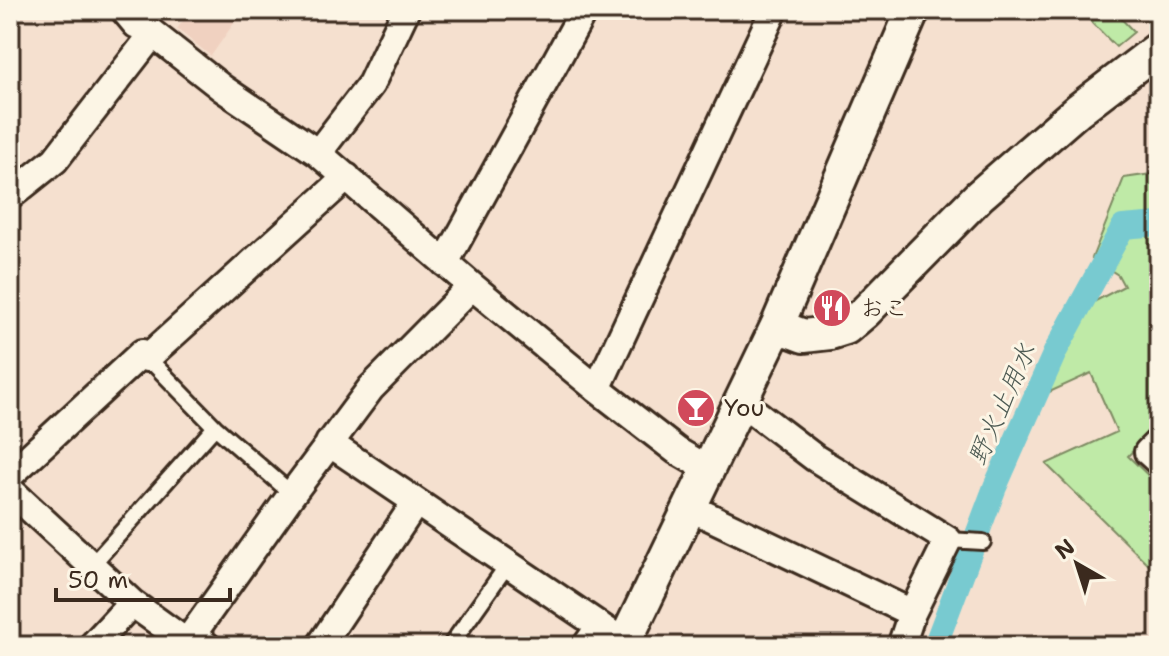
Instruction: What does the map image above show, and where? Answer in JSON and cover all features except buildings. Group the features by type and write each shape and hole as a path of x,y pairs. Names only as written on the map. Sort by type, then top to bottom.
{"street":[{"path":"318,153 371,84 406,10"},
{"path":"445,263 584,10"},
{"path":"329,443 508,564 608,640 691,508 777,326 913,10"},
{"path":"597,389 767,13"},
{"path":"10,196 55,160 139,22 222,88 318,153 597,389 677,451 708,469"},
{"path":"777,326 804,336 846,328 979,196 1078,110 1159,48"},
{"path":"10,475 347,177"},
{"path":"10,490 132,603 186,642 200,640 292,494 371,388 472,286"},
{"path":"740,401 815,458 954,540 912,613 901,646"},
{"path":"1159,441 1148,452 1159,462"},
{"path":"320,646 416,502"},
{"path":"691,508 912,613"},
{"path":"92,646 132,603"}],"lane":[{"path":"144,355 215,427 292,494"},
{"path":"91,566 215,427"},
{"path":"954,540 983,542"},
{"path":"450,646 508,564"}],"shaded area":[{"path":"191,10 243,10 211,56 177,29"}],"green space":[{"path":"1080,10 1113,10 1134,32 1116,47"},
{"path":"1159,173 1159,423 1128,456 1159,486 1159,575 1046,464 1117,432 1091,373 1043,395 1082,308 1124,286 1118,275 1092,258 1124,178"}],"waterway":[{"name":"野火止用水","path":"935,646 995,487 1056,350 1123,227 1159,224"}],"place":[{"name":"おこ","path":"832,308"},
{"name":"You","path":"696,408"}]}
